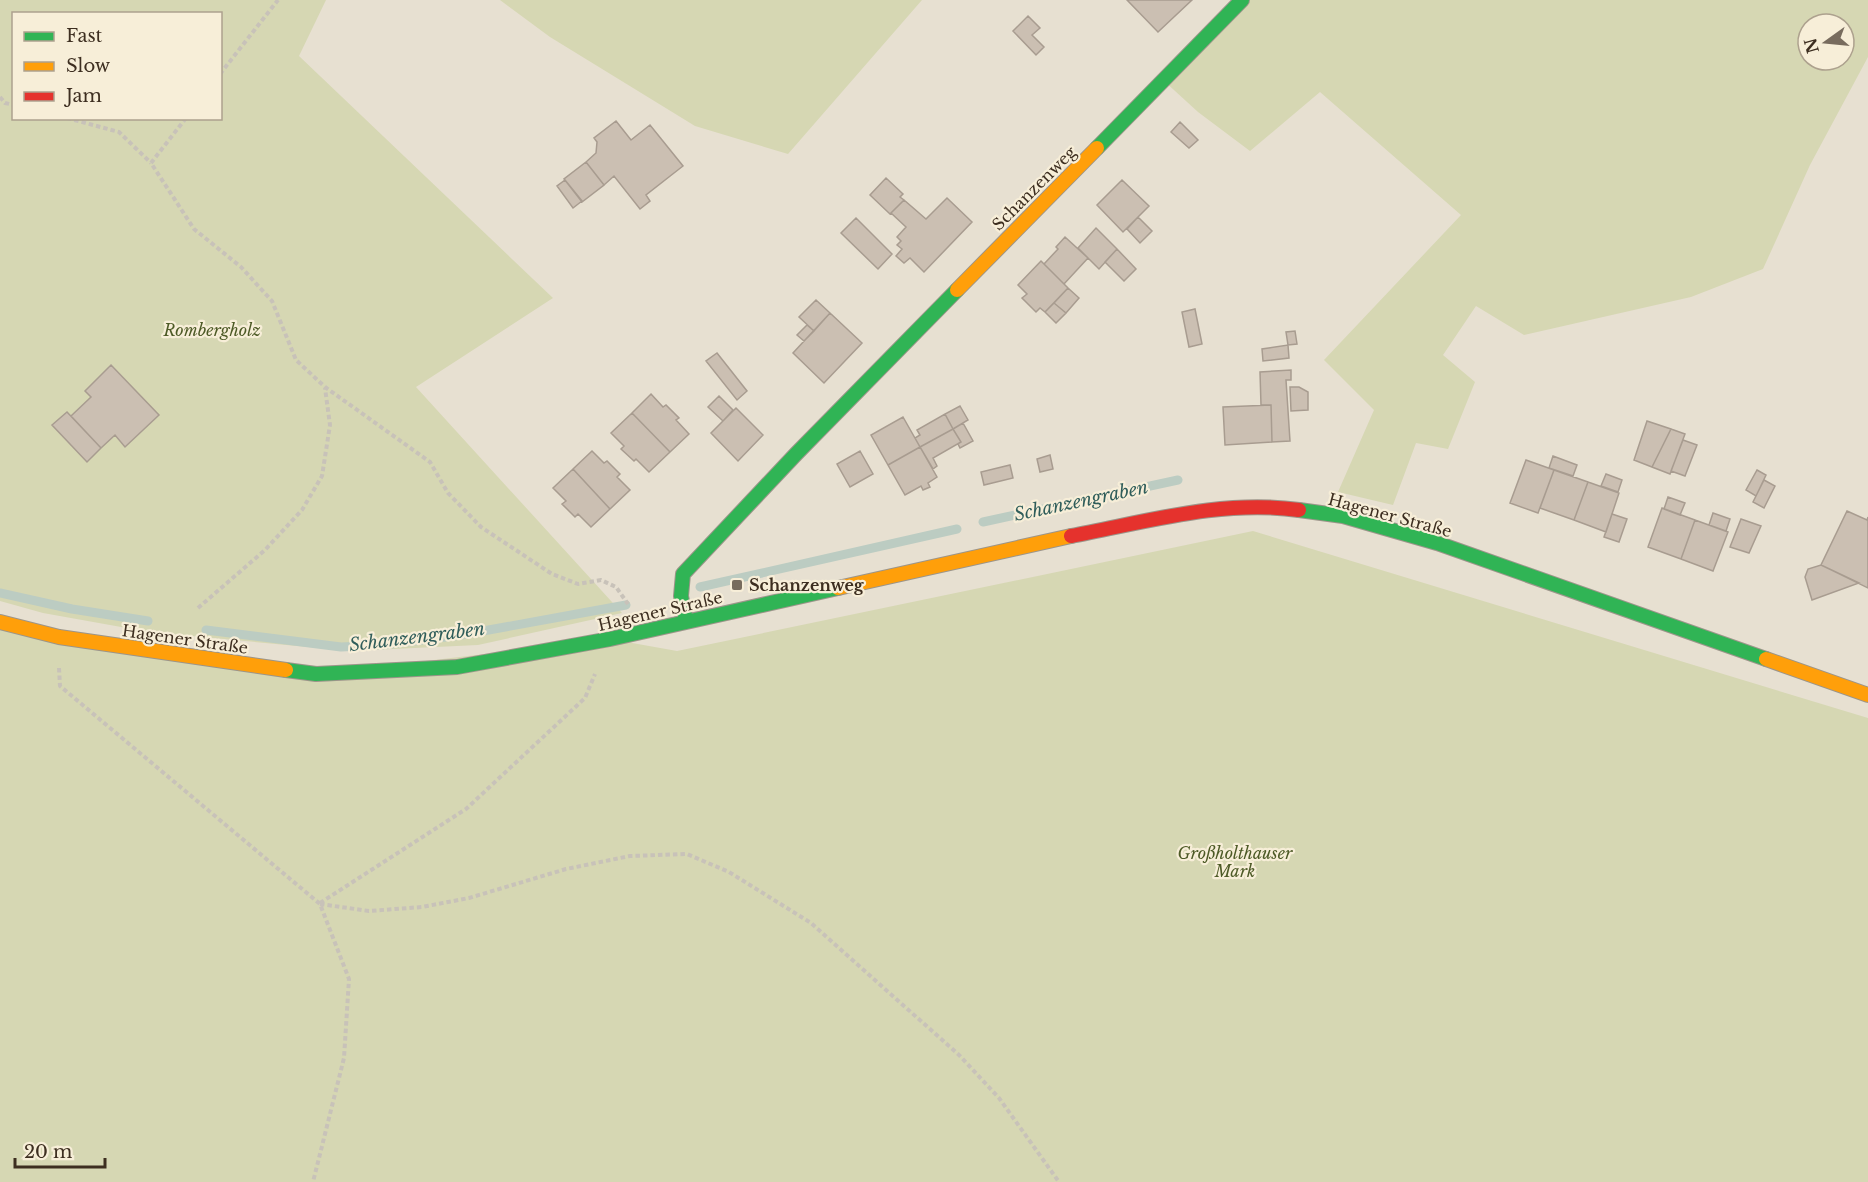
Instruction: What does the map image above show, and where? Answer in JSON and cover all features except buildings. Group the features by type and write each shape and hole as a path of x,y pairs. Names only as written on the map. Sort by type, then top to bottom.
{"main road":[{"name":"Schanzenweg","path":"686,621 681,596 683,574 796,454 1242,0"},
{"name":"Hagener Straße","path":"0,622 59,637 316,674 458,667 610,639 1050,540 1150,520 1244,506 1287,508 1342,516 1437,543 1868,694"}],"path":[{"path":"222,72 278,0"},
{"path":"74,120 119,132 152,163 194,229 240,267 272,301 296,360 325,387 430,462 448,493 481,527 552,574 578,584 601,579 616,587 631,608 643,631"},
{"path":"152,163 184,120"},
{"path":"198,608 265,550 302,510 322,476 330,424 325,387"},
{"path":"59,637 60,686 320,904 349,979 344,1058 313,1182"},
{"path":"320,904 466,809 585,698 610,639"},
{"path":"320,904 369,910 422,907 469,898 566,869 630,856 687,854 729,872 811,923 959,1055 999,1098 1059,1182"}],"green space":[{"name":"Rombergholz","path":"0,0 326,0 299,56 553,298 416,387 622,613 478,645 351,651 149,632 43,613 0,601"},
{"path":"500,0 922,0 788,154 695,126 550,37"},
{"path":"1242,0 1868,0 1868,57 1810,165 1763,269 1691,297 1524,335 1476,306 1443,355 1475,382 1448,449 1416,443 1393,505 1338,492 1374,410 1324,360 1461,215 1320,92 1250,151 1198,112 1163,80"},
{"name":"Großholthauser Mark","path":"1253,531 1868,718 1868,1182 0,1182 0,622 316,674 610,639 677,651"}],"waterway":[{"name":"Schanzengraben","path":"983,522 1178,480"},
{"name":"Schanzengraben","path":"700,587 957,529"},
{"name":"Schanzengraben","path":"0,593 72,609 148,621"},
{"name":"Schanzengraben","path":"206,630 341,647 383,645 461,635 626,605"}],"traffic: fast":[{"path":"1097,148 1242,0"},
{"path":"686,621 681,596 683,574 796,454 957,290"},
{"path":"1299,510 1343,516 1437,543 1766,659"},
{"path":"286,670 316,674 457,667 610,639 838,588"}],"traffic: slow":[{"path":"957,290 1097,148"},
{"path":"838,588 1071,536"},
{"path":"0,622 59,637 286,670"},
{"path":"1766,659 1868,695"}],"traffic: jam":[{"path":"1071,536 1213,510 1242,507 1299,510"}],"place":[{"name":"Schanzenweg","path":"737,585"}]}
